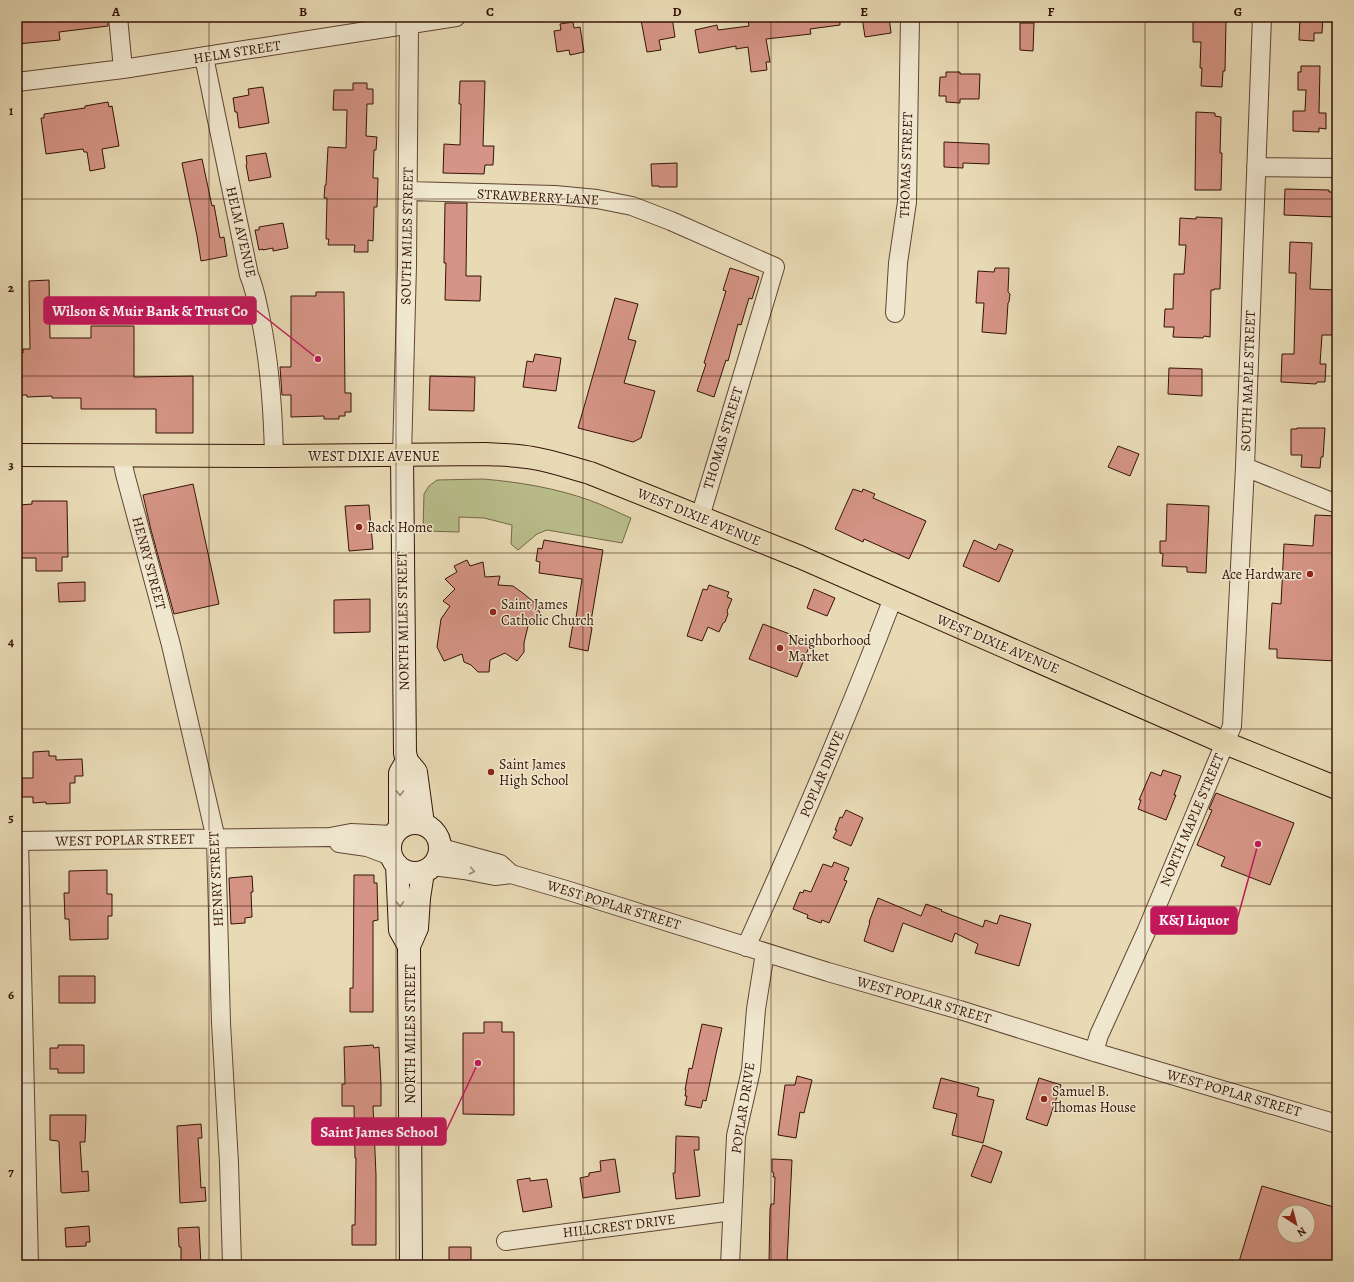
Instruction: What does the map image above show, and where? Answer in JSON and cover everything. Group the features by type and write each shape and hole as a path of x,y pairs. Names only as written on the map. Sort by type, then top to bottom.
{"main road":[{"name":"WEST DIXIE AVENUE","path":"17,455 402,456 486,454 534,458 562,464 590,473 800,557 1225,743 1337,788"},
{"name":"NORTH MILES STREET","path":"402,456 404,708 407,761 400,773 395,846 400,896 400,930 409,946"},
{"name":"NORTH MILES STREET","path":"407,761 416,772 423,824"},
{"path":"415,822 423,824 430,827 436,833 439,840 432,862 415,873 407,872 395,846 407,824 415,822"},
{"name":"NORTH MILES STREET","path":"411,1265 409,946 418,928 419,898 432,862"}],"street":[{"path":"118,17 123,69"},
{"name":"HELM STREET","path":"17,82 204,57 409,21 456,17"},
{"name":"THOMAS STREET","path":"895,313 898,263 907,202 910,17"},
{"name":"SOUTH MAPLE STREET","path":"1225,743 1232,726 1245,467 1262,17"},
{"name":"SOUTH MILES STREET","path":"402,456 408,191 409,21"},
{"name":"HELM AVENUE","path":"204,57 249,275 254,286 265,340 273,417 274,456"},
{"path":"1256,168 1337,168"},
{"name":"STRAWBERRY LANE","path":"408,191 555,195 596,199 632,206 671,221 775,267"},
{"name":"THOMAS STREET","path":"700,517 775,267"},
{"name":"HENRY STREET","path":"121,455 171,645 216,839 221,1023 230,1164 232,1265"},
{"path":"1245,467 1337,504"},
{"name":"POPLAR DRIVE","path":"746,947 836,741 893,598"},
{"name":"NORTH MAPLE STREET","path":"1094,1052 1099,1035 1146,932 1225,743"},
{"name":"WEST POPLAR STREET","path":"18,841 330,837 337,843 367,847 395,846"},
{"path":"18,841 29,1265"},
{"name":"WEST POPLAR STREET","path":"432,862 500,864 511,874 765,953 960,1010 1094,1052 1337,1124"},
{"name":"POPLAR DRIVE","path":"730,1265 736,1136 751,1070 756,1008 765,953"},
{"name":"HILLCREST DRIVE","path":"506,1241 732,1211"}],"green space":[{"path":"483,479 523,484 563,492 594,502 631,518 622,543 547,530 537,534 518,550 511,544 512,525 484,518 459,517 459,532 423,531 424,494 429,486 437,480"}],"building":[{"path":"17,17 108,17 108,26 59,32 60,40 17,44"},
{"path":"656,17 672,17 675,37 659,40 661,50 647,52 641,20"},
{"path":"774,17 840,17 840,25 810,29 811,34 766,39 770,62 766,62 767,70 751,72 748,47 736,49 736,46 699,53 695,30 717,25 718,30 749,26 748,20"},
{"path":"862,17 889,17 891,33 865,37"},
{"path":"1300,17 1323,17 1322,33 1314,33 1314,41 1299,40"},
{"path":"1193,19 1226,20 1225,71 1223,71 1222,87 1201,86 1201,42 1193,42"},
{"path":"573,22 574,28 580,27 584,52 570,55 569,50 557,52 554,31 561,30 560,24"},
{"path":"1020,23 1034,23 1033,51 1020,50"},
{"path":"1301,66 1320,66 1319,113 1326,113 1326,129 1319,128 1319,132 1293,131 1293,111 1305,111 1306,90 1298,90 1298,72 1301,72"},
{"path":"946,72 980,74 979,99 960,99 960,103 946,102 946,96 939,96 940,77 946,77"},
{"path":"460,81 485,81 483,146 494,146 493,165 485,165 484,174 443,173 444,144 460,145"},
{"path":"353,83 367,83 367,89 373,89 373,104 367,104 366,136 377,137 376,150 374,150 373,178 378,178 377,207 374,207 373,241 368,240 368,252 354,252 355,245 328,245 329,239 326,239 327,198 324,198 328,147 346,148 347,110 333,110 334,90 353,90"},
{"path":"263,87 269,123 239,128 233,98 249,95 248,89"},
{"path":"108,102 109,107 112,106 119,146 102,149 105,168 90,171 87,152 84,152 83,149 46,154 41,118 44,118 44,114 85,108 85,106"},
{"path":"1196,112 1215,113 1215,116 1221,117 1221,190 1195,190"},
{"path":"944,142 989,144 989,164 963,163 963,168 944,167"},
{"path":"266,153 271,177 249,181 246,156"},
{"path":"202,159 212,206 214,205 220,238 224,237 227,256 201,261 182,163"},
{"path":"677,163 677,187 652,186 651,164"},
{"path":"1285,189 1329,190 1329,192 1336,192 1335,217 1284,215"},
{"path":"445,203 467,203 466,276 481,276 480,301 445,300"},
{"path":"1196,217 1222,218 1220,289 1211,290 1210,337 1173,337 1174,327 1164,327 1165,309 1173,309 1174,274 1184,274 1186,245 1179,245 1180,218 1196,219"},
{"path":"283,223 288,248 273,251 273,248 259,250 255,230 259,230 259,227"},
{"path":"1290,242 1312,243 1310,289 1337,290 1337,335 1322,335 1320,364 1326,364 1325,382 1317,382 1316,384 1281,382 1282,354 1294,354 1296,273 1289,273"},
{"path":"730,268 759,277 752,299 749,298 741,325 738,324 728,361 726,360 714,397 697,391 726,291 723,290"},
{"path":"995,268 1009,268 1008,292 1010,294 1006,334 982,332 984,303 976,303 978,271 994,272"},
{"path":"49,280 50,338 91,338 91,326 134,326 134,377 193,376 193,433 156,433 156,409 81,409 81,398 52,398 52,396 27,397 27,395 17,395 17,359 21,358 23,349 30,349 29,281"},
{"path":"316,292 344,292 345,393 351,393 351,412 345,412 345,416 339,416 339,419 324,419 324,416 291,417 291,395 282,395 280,367 291,367 291,296 316,296"},
{"path":"615,298 638,304 628,339 636,341 624,383 655,391 641,438 633,442 578,428"},
{"path":"535,354 561,358 556,391 523,387 527,361 533,362"},
{"path":"1169,368 1202,369 1202,396 1168,394"},
{"path":"430,376 475,377 474,411 429,410"},
{"path":"1325,428 1323,457 1321,457 1320,468 1301,467 1302,455 1291,455 1291,429"},
{"path":"1118,446 1139,454 1130,476 1108,467"},
{"path":"193,484 219,604 174,614 143,495"},
{"path":"853,489 862,492 863,489 875,494 873,498 926,521 909,559 864,539 863,542 835,529"},
{"path":"32,501 67,501 68,557 62,557 62,571 36,571 36,558 17,558 17,531 18,518 20,518 20,505 32,504"},
{"path":"1167,504 1209,506 1206,573 1187,572 1187,567 1162,566 1163,554 1160,553 1160,541 1166,541"},
{"name":"Back Home","path":"369,505 373,549 349,551 345,506"},
{"name":"Ace Hardware","path":"1315,515 1337,516 1337,661 1277,658 1277,649 1269,649 1272,603 1281,604 1284,544 1313,546"},
{"path":"544,540 603,550 590,627 592,628 588,651 569,647 573,624 575,624 582,579 539,573 540,562 536,561 538,548 542,549"},
{"path":"974,540 996,550 999,544 1013,550 999,582 963,566"},
{"name":"Saint James Catholic Church","path":"467,560 470,566 483,562 485,577 500,576 498,585 513,586 524,594 536,604 542,618 528,626 524,643 524,652 517,661 505,653 490,660 489,672 478,672 471,665 464,662 462,654 444,661 437,647 441,619 450,606 443,601 455,589 445,579 457,572 454,566"},
{"path":"85,582 85,601 59,602 58,583"},
{"path":"709,585 729,592 727,597 732,599 727,611 728,614 725,622 723,623 719,632 708,627 702,641 687,636 703,589 707,590"},
{"path":"814,589 835,598 827,616 807,608"},
{"path":"370,599 370,632 334,633 334,600"},
{"path":"763,624 811,642 797,677 749,659"},
{"path":"49,751 49,756 56,756 56,760 82,759 83,776 75,776 75,783 70,783 70,803 33,803 33,797 22,797 22,778 33,778 33,752"},
{"path":"1163,770 1181,776 1174,795 1176,795 1166,820 1138,809 1141,800 1139,800 1151,772 1161,776"},
{"path":"1216,793 1294,823 1270,885 1221,866 1225,857 1197,845 1212,810 1209,809"},
{"path":"846,810 863,818 851,846 833,838 837,830 835,830 840,817 842,818"},
{"path":"834,862 849,868 844,880 847,881 829,923 822,920 821,923 807,918 808,915 793,909 800,892 803,893 804,890 811,892 823,864 832,867"},
{"path":"107,870 107,894 112,894 112,916 108,916 108,939 70,940 69,919 65,919 64,893 69,893 69,871"},
{"path":"354,875 374,875 374,883 377,883 378,920 373,921 373,1012 350,1012 350,988 353,988"},
{"path":"252,876 252,917 245,918 245,923 231,924 229,878"},
{"path":"878,898 921,916 926,904 983,927 985,920 997,924 1000,915 1031,924 1019,966 975,953 978,944 955,933 952,942 903,923 893,952 864,941"},
{"path":"59,976 95,976 95,1003 59,1003"},
{"path":"484,1022 502,1022 502,1032 514,1032 514,1115 463,1114 463,1033 484,1033"},
{"path":"702,1024 722,1028 706,1101 703,1100 701,1108 685,1105 687,1096 685,1096 685,1090 689,1068 692,1069"},
{"path":"58,1045 84,1045 84,1073 58,1073 58,1069 50,1069 50,1048 58,1048"},
{"path":"373,1045 374,1048 379,1047 381,1085 381,1106 373,1106 376,1175 376,1245 352,1245 352,1225 355,1225 356,1158 354,1106 342,1106 342,1084 345,1084 344,1047"},
{"path":"797,1076 812,1080 804,1113 800,1112 796,1138 778,1135 785,1085 795,1085"},
{"path":"941,1078 979,1088 977,1096 994,1100 983,1143 952,1135 957,1114 933,1108"},
{"name":"Samuel B. Thomas House","path":"1039,1078 1061,1085 1047,1126 1026,1119"},
{"path":"50,1115 86,1115 85,1142 80,1142 82,1172 88,1171 89,1191 61,1192 59,1142 50,1140"},
{"path":"201,1124 202,1138 198,1138 201,1188 205,1187 206,1201 180,1203 177,1126"},
{"path":"676,1136 699,1137 699,1150 694,1150 700,1196 676,1199 673,1173 675,1173"},
{"path":"983,1145 1002,1152 991,1183 971,1176"},
{"path":"615,1159 620,1192 583,1198 580,1178 589,1176 589,1173 601,1171 600,1161"},
{"path":"772,1159 792,1160 787,1263 769,1263 770,1209 771,1204 774,1204 775,1177 773,1177 774,1173 772,1172"},
{"path":"530,1178 530,1181 547,1179 552,1207 523,1212 517,1180"},
{"path":"1262,1186 1337,1208 1337,1265 1238,1265"},
{"path":"89,1226 90,1242 86,1242 86,1246 66,1247 65,1228"},
{"path":"199,1227 201,1265 181,1265 181,1247 179,1247 178,1228"},
{"path":"449,1247 471,1247 471,1265 449,1265"}],"place":[{"name":"Wilson & Muir Bank & Trust Co","path":"318,359"},
{"name":"Back Home","path":"359,527"},
{"name":"Ace Hardware","path":"1310,574"},
{"name":"Saint James Catholic Church","path":"493,612"},
{"name":"Neighborhood Market","path":"780,648"},
{"name":"Saint James High School","path":"491,772"},
{"name":"K&J Liquor","path":"1258,844"},
{"name":"Saint James School","path":"478,1063"},
{"name":"Samuel B. Thomas House","path":"1044,1099"}]}
